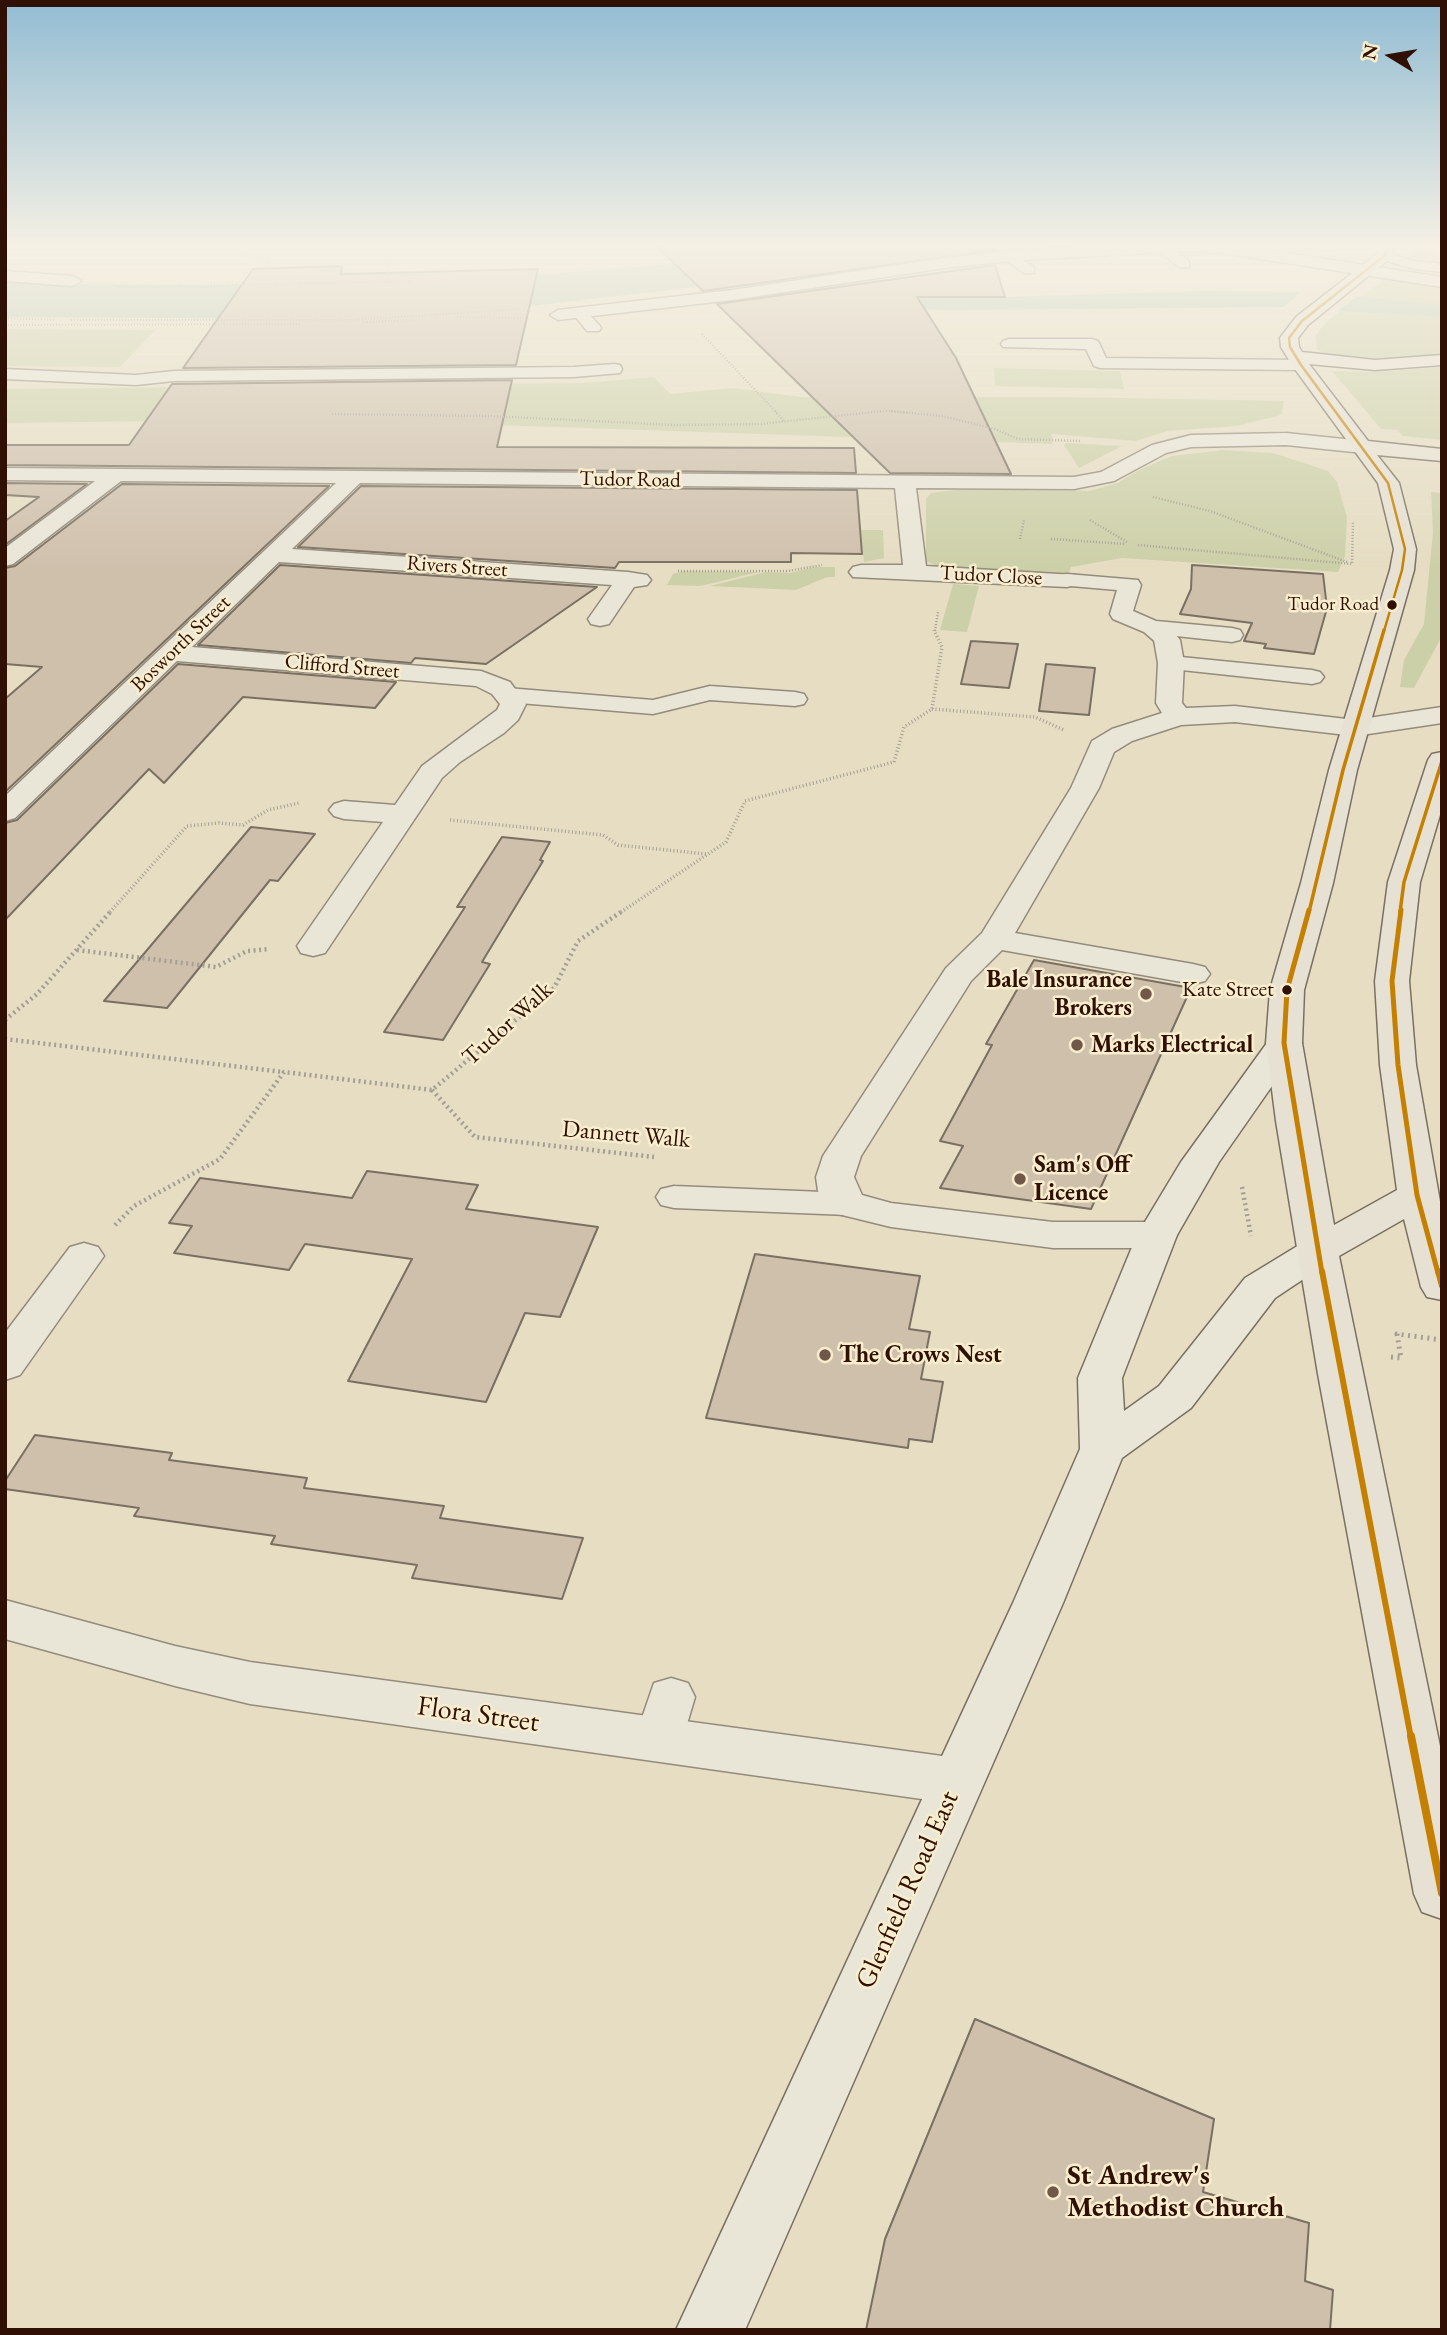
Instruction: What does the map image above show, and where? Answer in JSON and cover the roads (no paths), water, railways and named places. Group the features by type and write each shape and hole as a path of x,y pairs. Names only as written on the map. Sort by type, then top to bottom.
{"main road":[{"path":"1295,352 1388,483 1405,549 1402,570 1355,728 1317,883 1287,990 1284,1043 1318,1251 1442,1894"},
{"path":"1297,358 1375,365 1442,360"},
{"path":"1370,455 1442,455"},
{"path":"1370,455 1442,472"},
{"path":"1442,760 1404,882 1392,981 1398,1065 1417,1195 1442,1287"},
{"path":"1318,1251 1417,1195"}],"street":[{"name":"Tudor Road","path":"5,474 905,484 1091,482 1107,477 1159,449 1191,441 1245,438 1342,419"},
{"name":"Tudor Road","path":"1245,438 1270,448 1370,455"},
{"path":"5,559 119,474"},
{"name":"Bosworth Street","path":"5,812 356,476"},
{"name":"Tudor Close","path":"905,484 915,572"},
{"name":"Rivers Street","path":"275,555 633,580 600,619"},
{"name":"Tudor Close","path":"861,572 1067,580"},
{"path":"1164,643 1169,703 1178,717"},
{"name":"Clifford Street","path":"172,653 481,679 500,688 507,695"},
{"path":"313,946 432,772 450,756 494,727 508,713 513,704 507,695"},
{"path":"1157,1235 1053,1235 891,1215 848,1204 838,1191 835,1177 842,1156 958,975 995,939 1085,788 1102,747 1122,735 1178,717 1235,714 1355,728 1442,715"},
{"path":"344,810 404,815"},
{"path":"995,939 1193,974"},
{"name":"Glenfield Road East","path":"710,2330 1038,1603 1103,1449 1100,1378 1157,1235 1200,1162 1284,1043"},
{"path":"1103,1449 1175,1397 1261,1288 1318,1251"},
{"path":"5,1365 84,1256"},
{"name":"Flora Street","path":"5,1619 175,1666 250,1683 665,1719 957,1781"}],"lane":[{"path":"1092,352 1093,363 1297,358"},
{"path":"1199,352 1297,358"},
{"path":"5,374 103,380 174,376 574,372 614,369"},
{"path":"1067,580 1130,584 1121,614 1164,643 1312,677"},
{"path":"1164,643 1232,635"},
{"name":"Clifford Street","path":"507,695 653,707 710,693 795,698"},
{"path":"674,1197 848,1204"}],"place":[{"name":"Tudor Road","path":"1392,605"},
{"name":"Kate Street","path":"1287,990"},
{"name":"Bale Insurance Brokers","path":"1146,994"},
{"name":"Marks Electrical","path":"1077,1045"},
{"name":"Sam's Off Licence","path":"1020,1179"},
{"name":"The Crows Nest","path":"825,1355"},
{"name":"St Andrew's Methodist Church","path":"1053,2192"}]}
